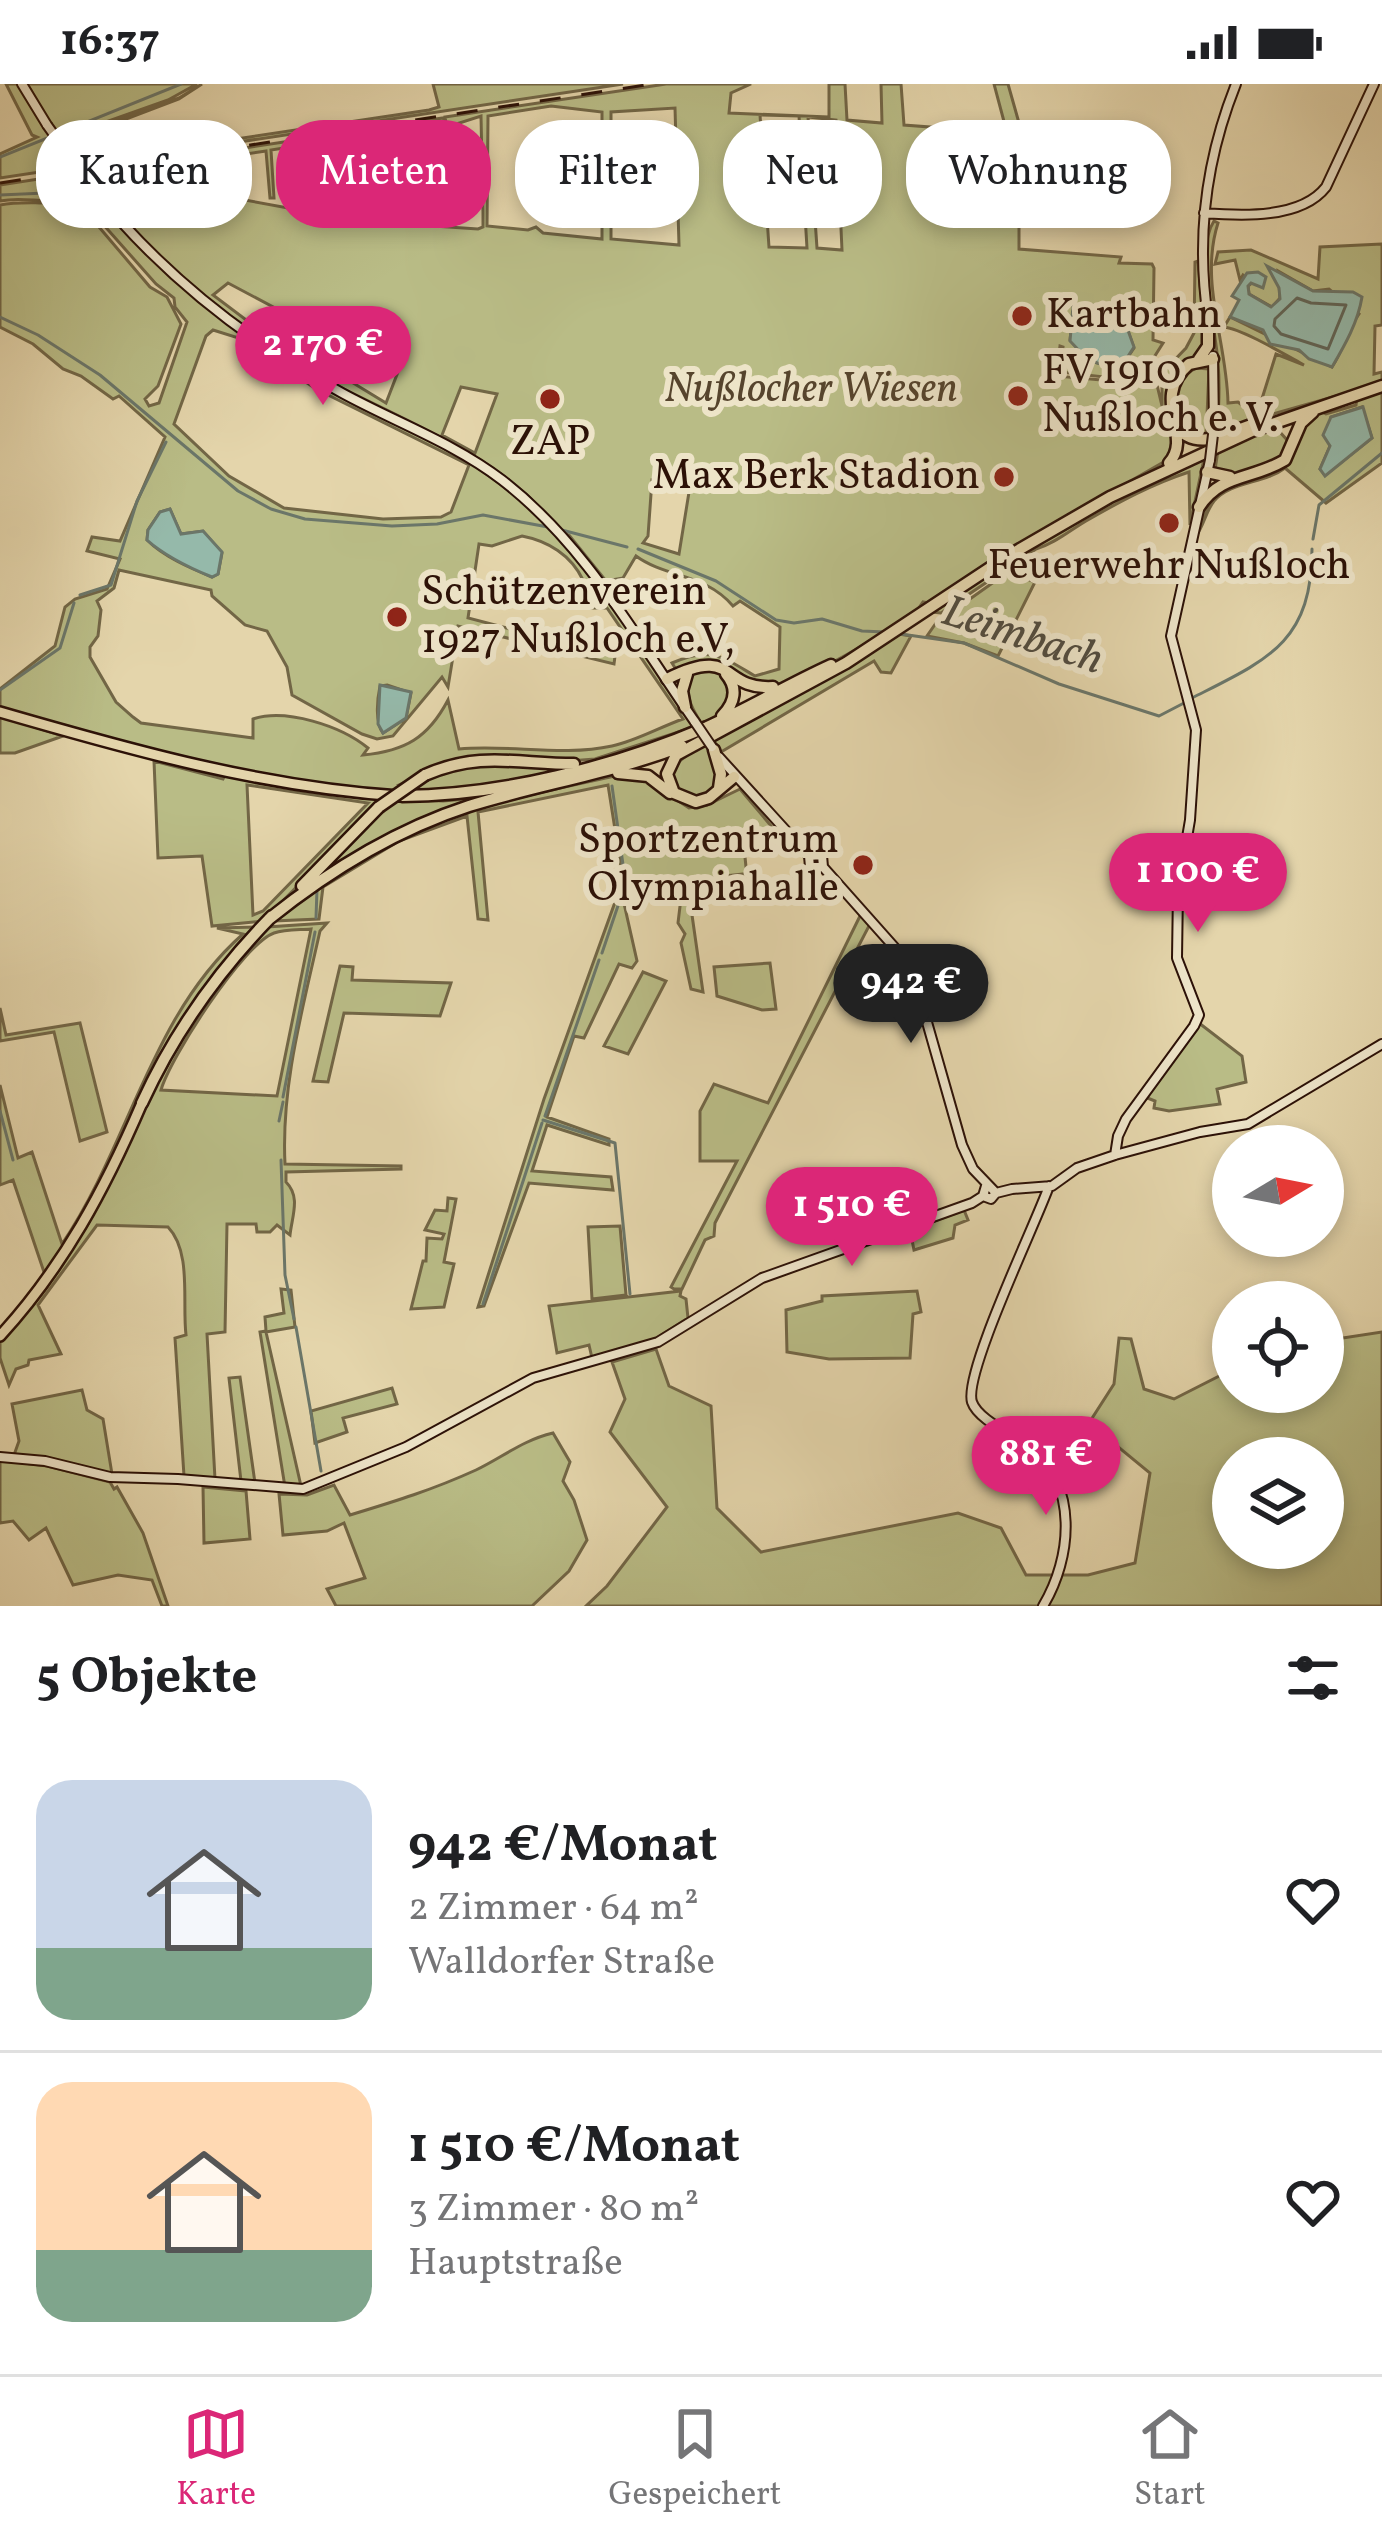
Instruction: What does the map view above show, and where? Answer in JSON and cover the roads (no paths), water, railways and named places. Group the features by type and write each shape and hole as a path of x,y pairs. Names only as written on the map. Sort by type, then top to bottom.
{"highway":[{"path":"1158,473 1177,452 1170,394 1180,373 1208,346 1208,317"},
{"path":"1198,360 1213,363"},
{"path":"1180,373 1213,363"},
{"path":"736,780 701,801 682,799 668,784 668,769 676,755 802,689 1008,556 1158,473 1282,419 1382,386"},
{"path":"1199,507 1223,482 1276,465 1291,449 1301,423 1323,405"},
{"path":"1172,417 1180,432 1202,442 1246,425 1282,419"},
{"path":"1252,431 1279,428 1289,437 1291,449"},
{"path":"1208,470 1240,478"},
{"path":"1208,470 1223,482"},
{"path":"402,796 491,789 613,760 710,725 878,641"},
{"path":"669,681 697,665 710,664 756,687 788,684"},
{"path":"669,681 699,667 723,671 733,683 731,705 710,725"},
{"path":"685,707 686,674"},
{"path":"269,919 335,869 422,824 471,806 652,758 735,724"},
{"path":"713,748 721,774 718,791"},
{"path":"142,1102 188,1014 226,965 379,807 425,775 452,764 483,758 562,764 613,760"},
{"path":"585,778 643,774 691,804 710,801 736,780"},
{"path":"402,796 479,795 566,783"}],"main road":[{"path":"22,84 91,185 164,267 236,327 316,379 463,454 496,476 566,539 622,610 736,780 809,856 810,867 823,867 911,966 962,1145 985,1191"},
{"path":"1114,1155 1126,1119 1198,1020 1177,958 1179,880 1196,752 1190,700 1173,657 1171,636 1214,426 1213,363 1202,267 1204,213 1216,142 1236,84"},
{"path":"1204,213 1293,209 1312,202 1326,187 1375,84"},
{"path":"602,583 618,586 622,610"},
{"path":"0,712 213,770 402,796"},
{"path":"0,1457 45,1461 110,1477 303,1490 406,1447 532,1378 658,1342 762,1279 985,1191 1049,1186 1080,1166 1114,1155 1248,1124 1382,1044"},
{"path":"1,1336 80,1233 142,1102"},
{"path":"1046,1602 1066,1537 1064,1499 1041,1457 979,1411 971,1394 996,1313 1049,1186"}],"water":[{"path":"1267,266 1313,291 1353,292 1362,297 1332,367 1299,350 1270,344 1263,330 1230,317 1239,300 1232,296 1247,273 1266,277 1263,288 1248,286 1249,294 1271,307 1280,299"},
{"path":"1106,305 1121,311 1134,347 1119,370 1088,360 1070,341 1073,306"},
{"path":"1363,407 1372,438 1325,476 1320,469 1330,446 1323,435 1331,417"},
{"path":"170,509 181,534 203,531 222,552 218,574 212,577 195,570 147,540 160,512"},
{"path":"380,685 411,692 406,718 383,733 378,724"}],"waterway":[{"path":"0,157 181,84"},
{"name":"Leimbach","path":"0,195 36,193"},
{"name":"Leimbach","path":"0,317 100,375 238,491 271,509 305,519 392,526 483,515 548,527"},
{"path":"80,595 111,585 137,501 166,442"},
{"name":"Leimbach","path":"1313,539 1319,505 1382,453"},
{"name":"Leimbach","path":"558,529 627,547"},
{"name":"Leimbach","path":"638,549 716,581 776,620 822,619 862,631 885,632"},
{"name":"Leimbach","path":"1192,698 1263,659 1294,627 1304,607 1312,549"},
{"path":"0,690 60,648 74,603"},
{"name":"Leimbach","path":"901,634 964,643 1059,684 1159,716 1184,703"},
{"path":"612,786 625,879"},
{"path":"602,953 625,885"},
{"path":"316,918 317,889"},
{"path":"283,1097 315,932"},
{"path":"545,1116 599,960"},
{"path":"279,1121 283,1102"},
{"path":"0,1111 13,1160"},
{"path":"543,1120 615,1143 630,1294"},
{"path":"483,1304 542,1123"},
{"path":"281,1160 285,1275 294,1319"},
{"path":"296,1327 321,1471"}],"railway":[{"path":"0,183 652,84"}],"place":[{"name":"Kartbahn","path":"1022,316"},
{"name":"FV 1910 Nußloch e. V.","path":"1018,396"},
{"name":"ZAP","path":"550,399"},
{"name":"Max Berk Stadion","path":"1004,477"},
{"name":"Feuerwehr Nußloch","path":"1169,523"},
{"name":"Schützenverein 1927 Nußloch e.V,","path":"397,617"},
{"name":"Sportzentrum Olympiahalle","path":"863,865"}],"park label":[{"name":"Nußlocher Wiesen","path":"811,390"}]}
